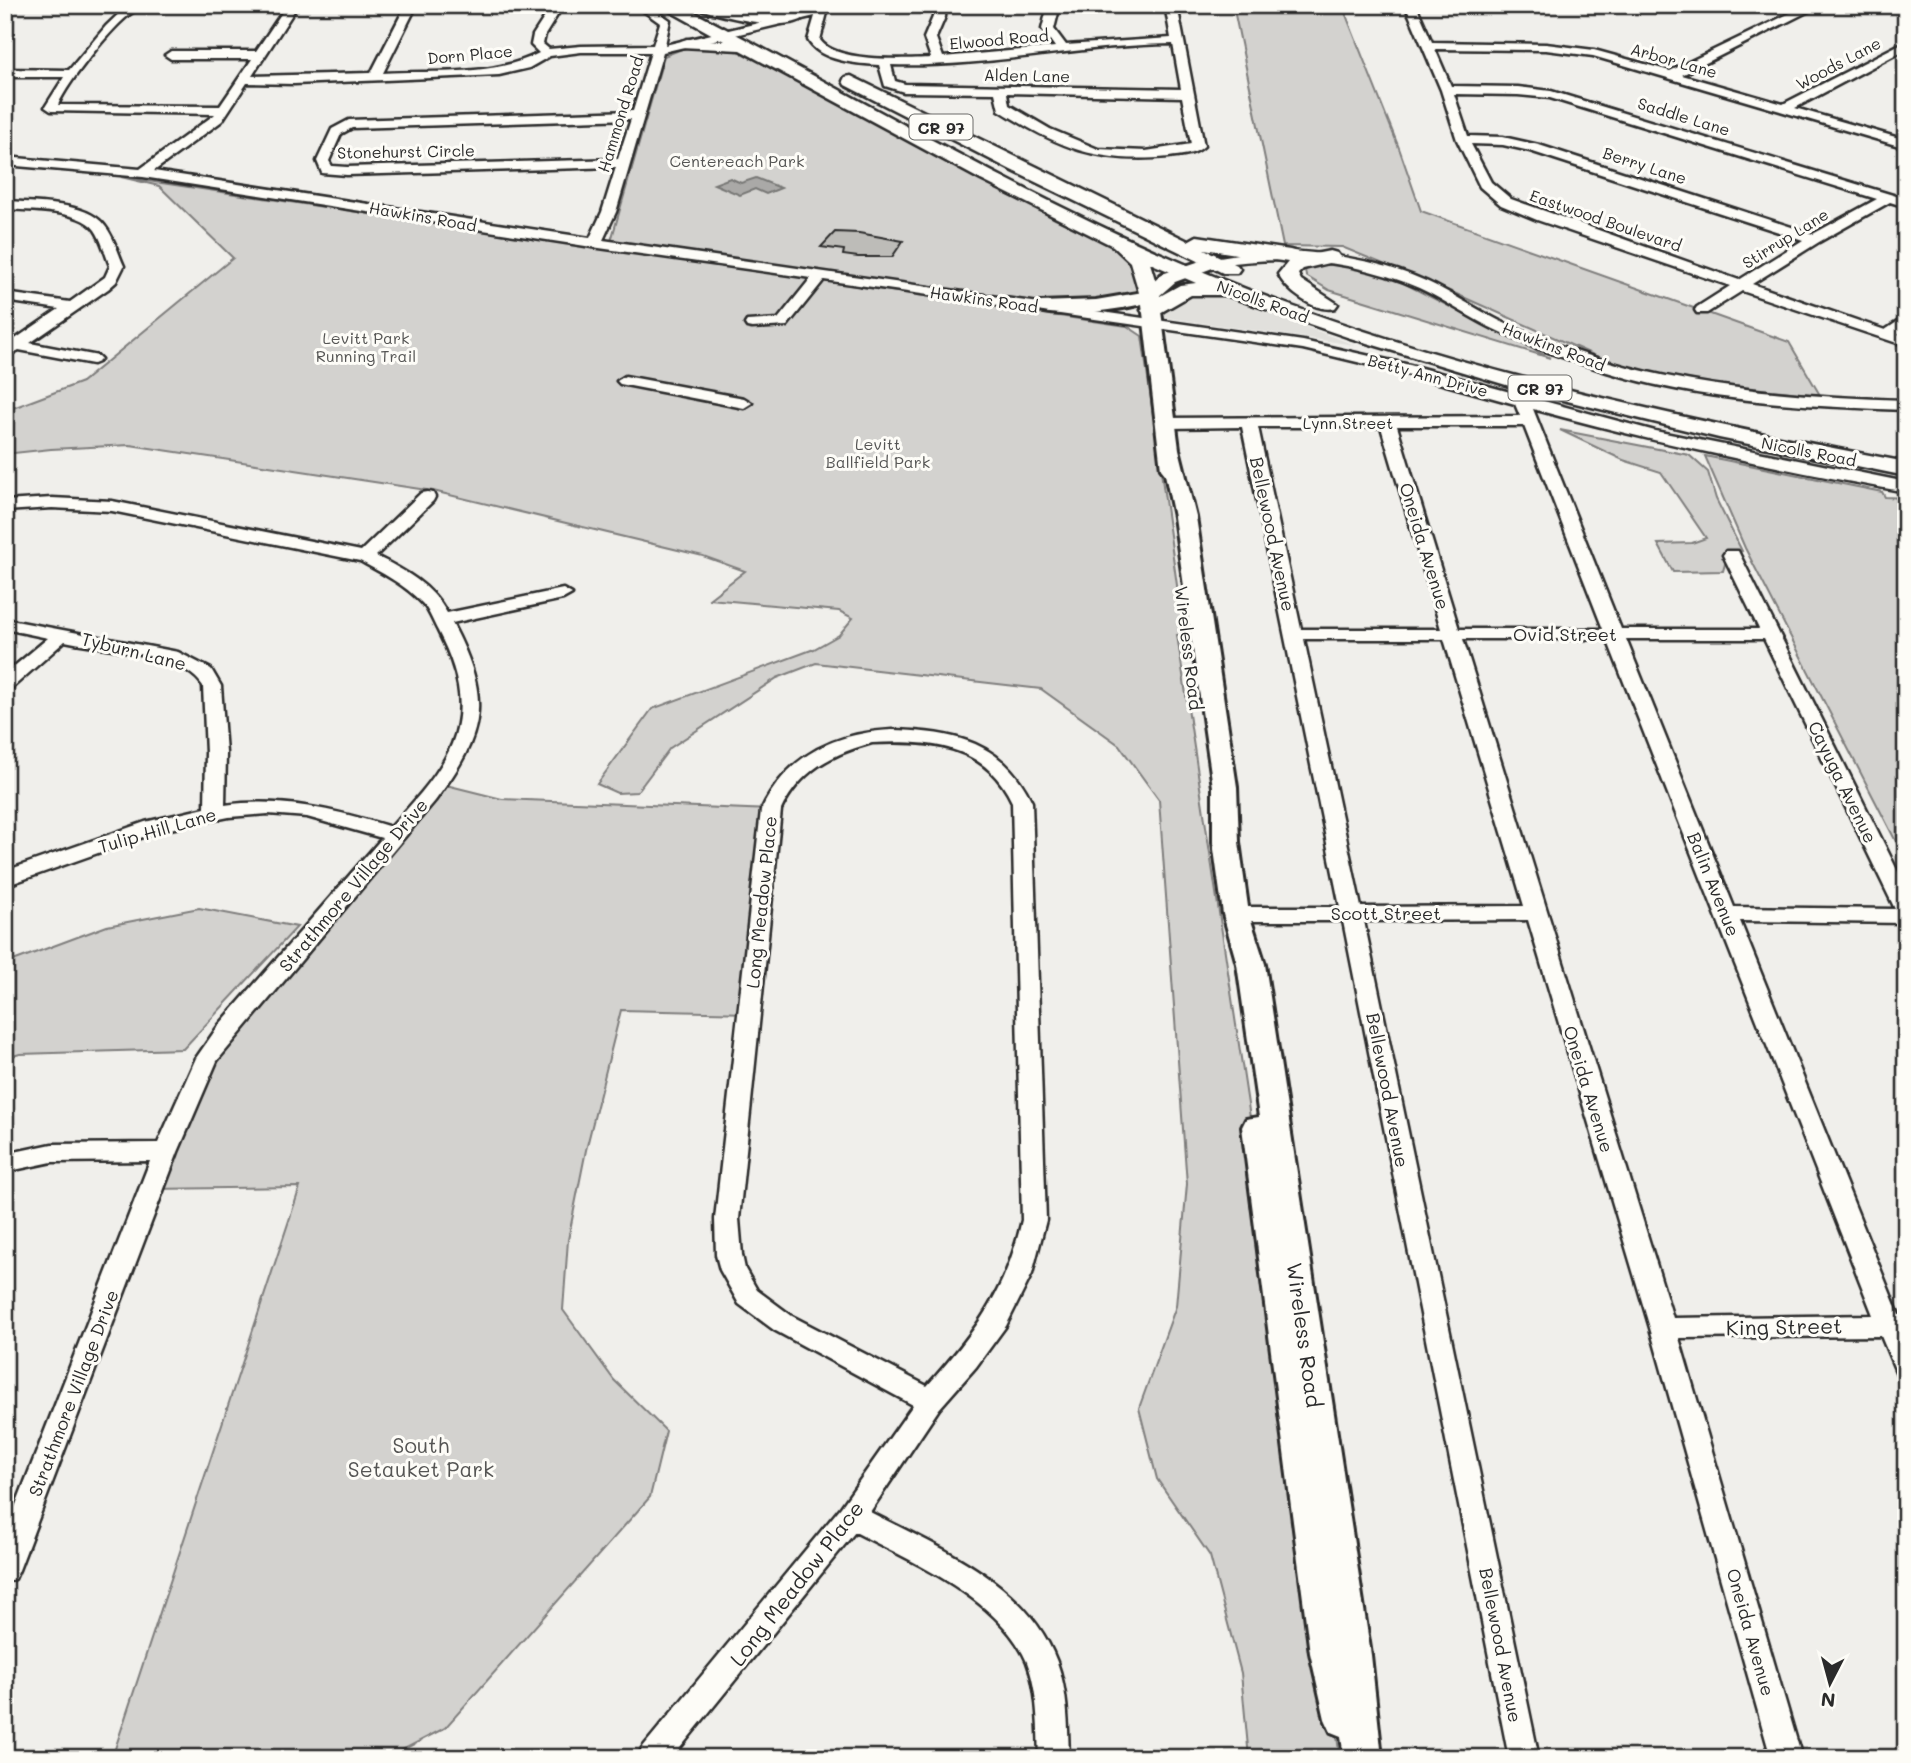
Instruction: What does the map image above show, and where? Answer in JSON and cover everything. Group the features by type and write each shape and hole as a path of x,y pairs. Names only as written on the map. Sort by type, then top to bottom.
{"highway":[{"name":"Nicolls Road","path":"667,5 724,34 772,51 1212,262 1328,304 1623,391 1769,424 1906,449"},
{"name":"Nicolls Road","path":"702,5 746,29 772,51 957,159 1115,239 1239,293 1347,331 1466,368 1625,411 1774,445 1906,469"},
{"path":"702,5 748,18 797,17"},
{"path":"685,14 697,28 695,36 687,44"},
{"path":"687,44 727,44 772,51 768,30 775,22"},
{"path":"1136,224 1213,246 1290,256"},
{"path":"1115,239 1139,260 1151,310 1187,289 1239,293"},
{"path":"1328,304 1293,284 1288,274 1296,264 1330,257"}],"main road":[{"name":"Hawkins Road","path":"1151,310 1156,288 1184,271 1212,262"},
{"path":"1041,307 1115,305 1151,310"},
{"name":"Wireless Road","path":"1151,310 1167,423 1172,515 1206,787 1226,842 1236,914 1251,964 1352,1655 1363,1758"},
{"name":"Wireless Road","path":"1236,914 1234,962 1329,1653 1353,1758"}],"street":[{"path":"142,5 133,7 120,17 73,74 51,107 223,110"},
{"path":"278,5 293,5"},
{"path":"143,173 212,124 246,79 293,5"},
{"path":"376,75 412,5"},
{"path":"539,5 552,14 539,35 537,45 547,53"},
{"name":"Hammond Road","path":"593,243 606,219 666,22 640,5"},
{"path":"938,60 930,38 939,18 940,5"},
{"path":"1054,5 1048,29 1063,49"},
{"path":"1001,90 1003,107 1092,152 1176,154 1194,150 1198,146 1171,5"},
{"name":"Eastwood Boulevard","path":"1409,5 1447,90 1463,140 1485,184 1506,202 1542,217 1906,342"},
{"path":"1672,75 1815,5"},
{"path":"817,30 824,8"},
{"name":"Dorn Place","path":"246,79 316,79 499,71 525,65 547,53 581,49 658,48 687,44 824,8"},
{"name":"Dorn Place","path":"775,22 802,22 817,30"},
{"name":"Elwood Road","path":"817,30 814,40 823,51 850,60 885,63 1127,42 1178,41"},
{"name":"Woods Lane","path":"1785,108 1906,44"},
{"name":"Arbor Lane","path":"1427,45 1562,48 1601,55 1906,144"},
{"path":"170,55 259,55"},
{"name":"Alden Lane","path":"885,63 889,83 904,88 1186,93"},
{"path":"5,73 73,74"},
{"name":"Saddle Lane","path":"1447,90 1518,91 1552,95 1906,203"},
{"name":"Stonehurst Circle","path":"623,163 347,171 327,170 323,161 336,132 349,124 637,115"},
{"name":"Berry Lane","path":"1463,140 1503,141 1534,148 1814,239"},
{"name":"Hawkins Road","path":"5,161 143,173 593,243 1041,307 1151,310"},
{"name":"Stirrup Lane","path":"1702,310 1814,239 1888,198"},
{"path":"5,205 80,214 98,224 117,266 103,286 11,349"},
{"name":"Hawkins Road","path":"1212,262 1243,257 1290,256 1330,257 1367,264 1417,281 1502,327 1581,358 1630,373 1674,383 1764,396 1906,405"},
{"path":"752,324 782,323 821,275"},
{"path":"831,293 843,278"},
{"path":"921,307 934,292"},
{"path":"5,298 72,307"},
{"name":"Betty Ann Drive","path":"1151,310 1341,352 1526,411 1906,487"},
{"path":"1888,335 1906,320"},
{"path":"11,349 93,359"},
{"path":"625,381 744,403"},
{"name":"Lynn Street","path":"1167,423 1387,421 1526,411"},
{"name":"Balin Avenue","path":"1526,411 1726,914 1898,1325 1906,1366"},
{"name":"Oneida Avenue","path":"1387,421 1662,1328 1787,1758"},
{"name":"Bellewood Avenue","path":"1249,422 1524,1758"},
{"path":"365,556 427,497"},
{"name":"Strathmore Village Drive","path":"5,506 62,503 112,506 365,556 412,584 432,603 464,666 470,707 462,743 449,769 416,813 227,1031 208,1058 166,1152 5,1570"},
{"path":"1732,555 1770,634"},
{"path":"441,620 563,594"},
{"name":"Tyburn Lane","path":"5,624 178,658 196,667 210,680 216,753 215,811"},
{"path":"5,684 63,634"},
{"name":"Ovid Street","path":"1294,634 1770,634"},
{"name":"Cayuga Avenue","path":"1770,634 1906,910"},
{"name":"Long Meadow Place","path":"653,1758 851,1516 930,1401 991,1332 1029,1250 1034,1220 1022,802 1014,783 1004,770 984,756 948,742 920,737 884,736 845,743 813,757 793,774 776,797 771,810 727,1219 729,1255 733,1270 748,1297 783,1323 930,1401"},
{"name":"Tulip Hill Lane","path":"5,879 146,830 215,811 308,811 395,835"},
{"name":"Scott Street","path":"1236,914 1535,913"},
{"path":"1726,914 1906,916"},
{"path":"5,1163 51,1153 166,1152"},
{"name":"King Street","path":"1662,1328 1898,1325"},
{"path":"851,1516 940,1564 1007,1610 1026,1634 1041,1661 1051,1711 1054,1758"}],"shaded area":[{"path":"730,178 741,183 756,178 781,188 766,194 755,189 740,195 714,184"},
{"path":"1202,289 1355,345 1154,316 1174,296"}],"green space":[{"path":"1233,5 1342,5 1421,211 1789,342 1820,395 1714,384 1643,371 1598,357 1342,247 1283,246"},
{"name":"Centereach Park","path":"728,46 971,171 1055,219 1111,244 1135,259 1140,299 1102,311 611,241 664,56 687,47"},
{"path":"121,177 1127,326 1142,336 1184,635 1177,635 1264,1210 1340,1758 1249,1758 1241,1673 1210,1556 1157,1479 1139,1408 1176,1306 1187,1184 1159,800 1119,745 1041,689 816,663 777,678 670,748 637,792 617,793 597,784 652,709 814,649 839,635 853,618 839,611 709,599 745,571 703,556 433,491 130,445 5,454 5,411 82,382 233,258 159,186"},
{"path":"1335,264 1388,275 1550,358 1329,290 1306,276 1305,270 1316,265"},
{"path":"1560,430 1689,455 1708,472 1716,499 1742,551 1727,557 1723,571 1673,572 1658,544 1692,543 1706,538 1661,472 1623,460"},
{"path":"1705,456 1882,492 1885,497 1906,498 1906,861 1745,548"},
{"name":"South Setauket Park","path":"438,783 502,799 771,810 749,1013 621,1010 586,1150 568,1240 563,1310 614,1380 666,1431 650,1497 445,1728 387,1758 112,1758 300,1187 152,1189 193,1089"},
{"path":"199,908 297,927 183,1049 20,1054 5,1058 5,964 107,926"}],"building":[{"path":"835,232 859,233 903,241 892,257 858,257 843,255 844,250 821,247"}],"park label":[{"name":"Levitt Park Running Trail","path":"366,346"},
{"name":"Levitt Ballfield Park","path":"878,452"}]}
